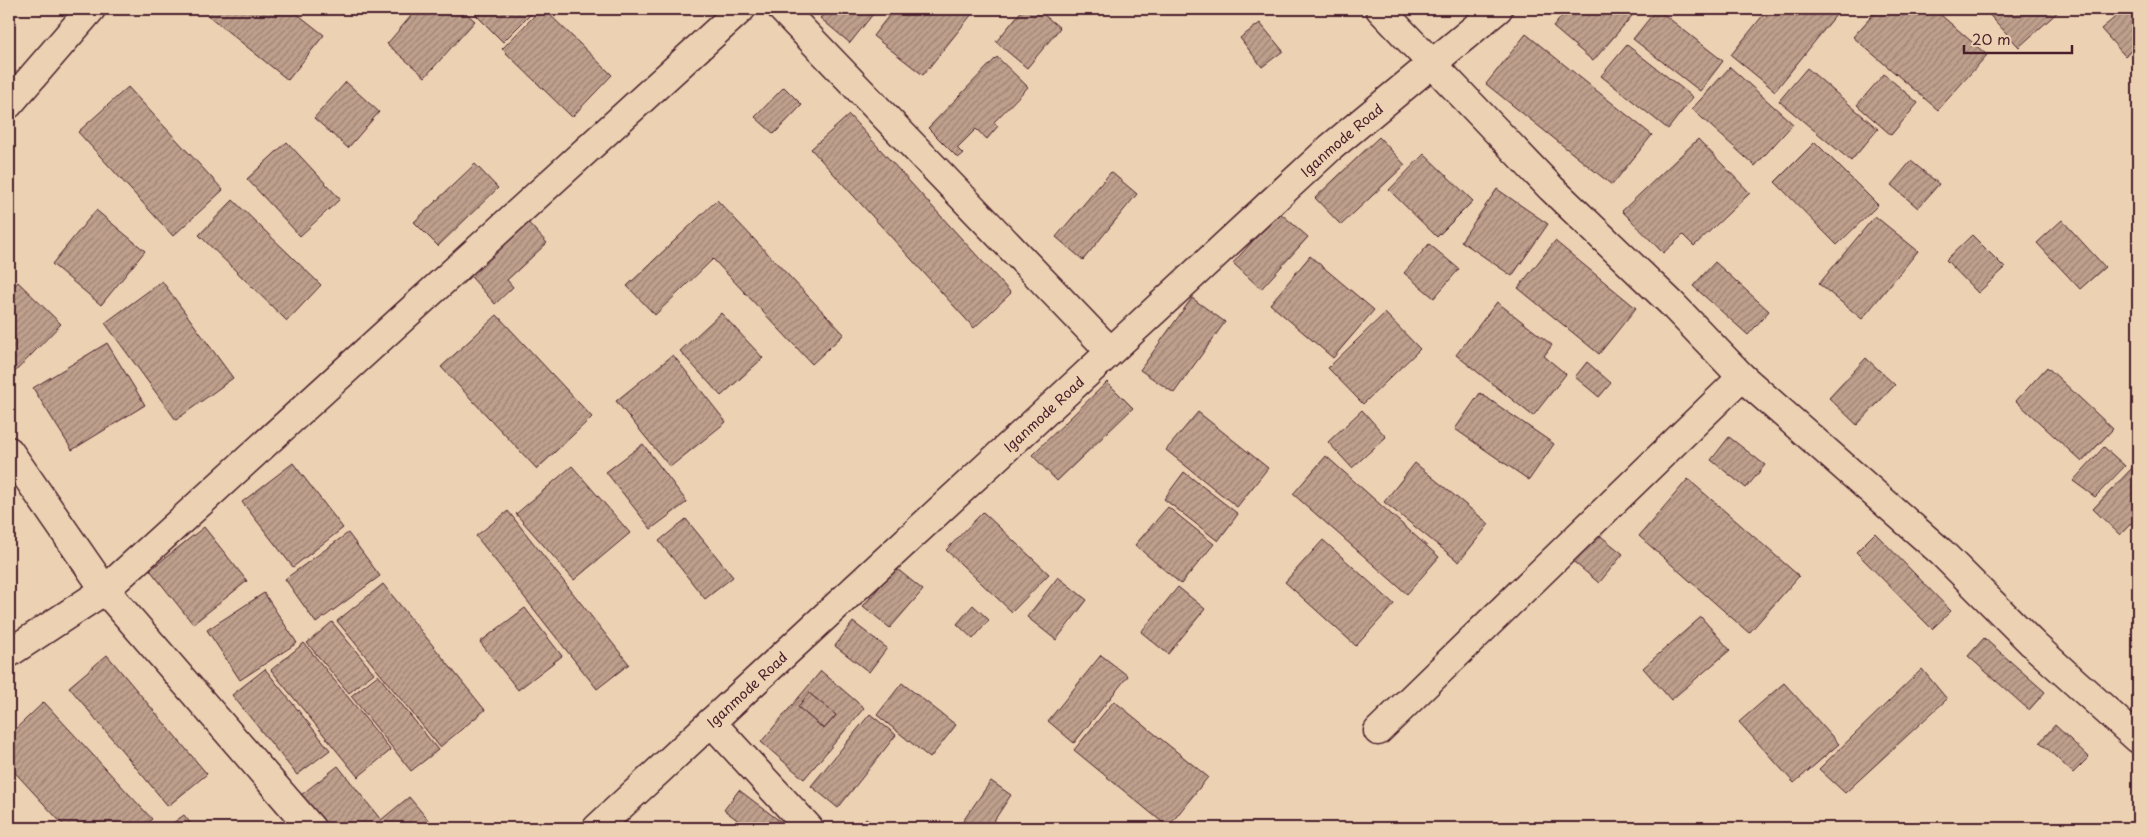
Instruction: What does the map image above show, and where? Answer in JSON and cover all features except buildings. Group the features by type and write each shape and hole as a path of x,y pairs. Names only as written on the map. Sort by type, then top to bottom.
{"street":[{"path":"9,104 91,9"},
{"path":"9,653 105,590 741,9"},
{"path":"782,9 1110,351"},
{"path":"1380,9 1433,62 1551,188 1671,303 1742,377 1941,552 2036,647 2138,739"},
{"name":"Iganmode Road","path":"597,828 1330,148 1498,9"},
{"path":"1378,731 1742,377"},
{"path":"9,451 105,590 311,828"},
{"path":"711,722 809,828"}]}
